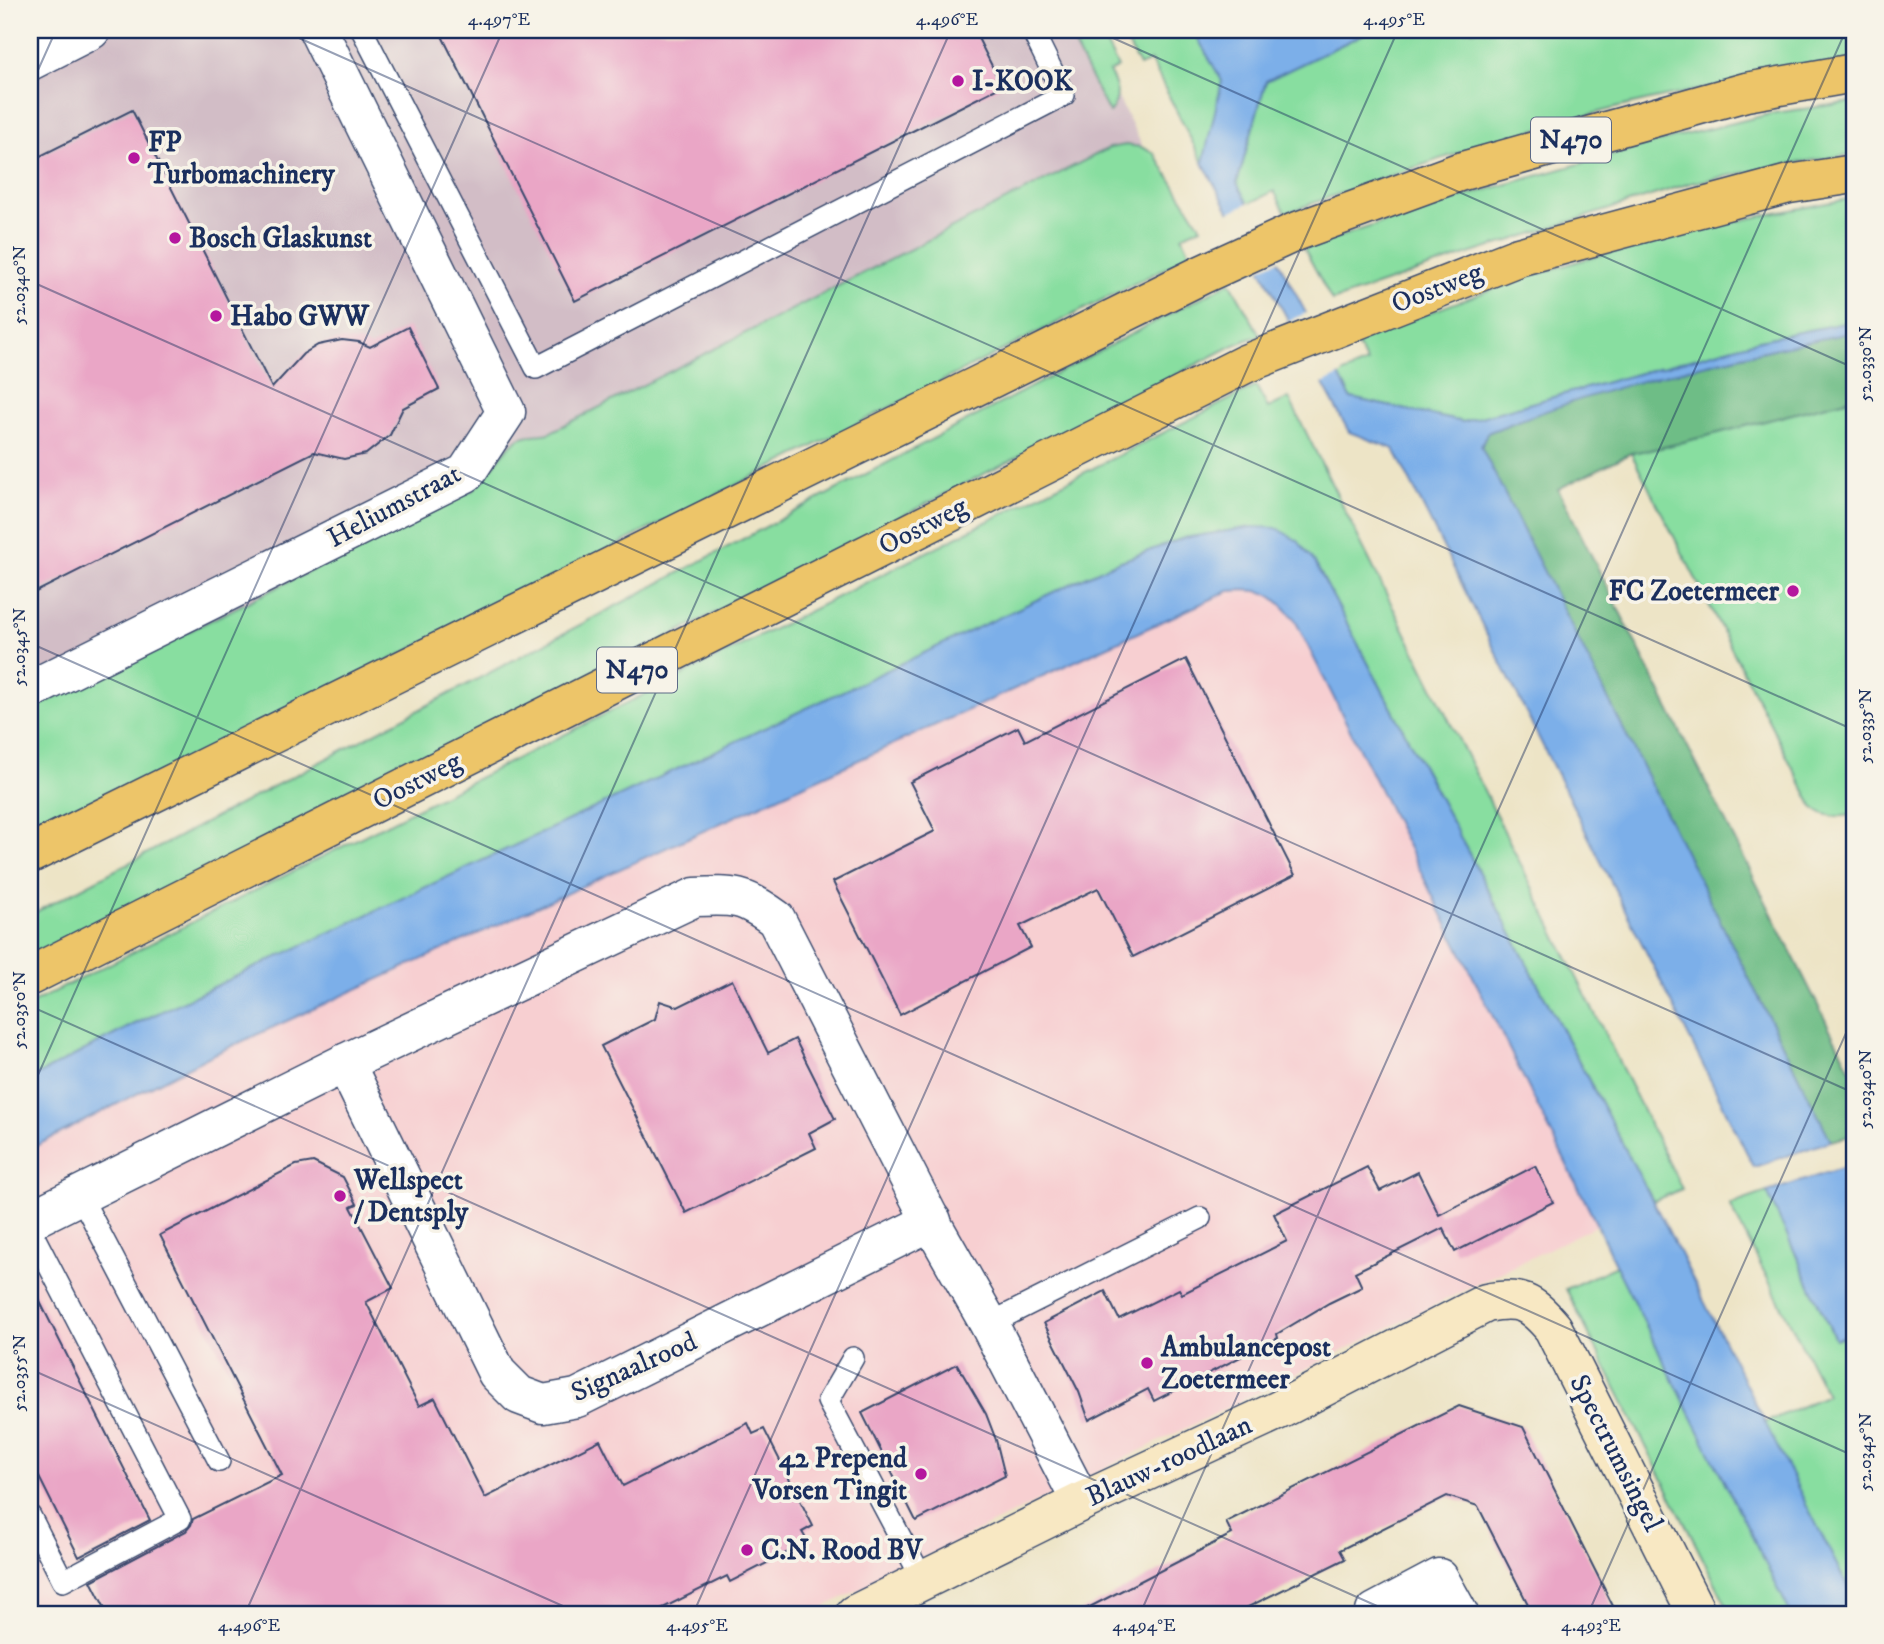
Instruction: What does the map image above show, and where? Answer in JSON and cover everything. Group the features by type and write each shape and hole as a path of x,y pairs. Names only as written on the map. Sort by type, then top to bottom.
{"main road":[{"name":"N470","path":"30,854 1201,275 1295,232 1459,172 1746,92 1854,73"},
{"name":"Oostweg","path":"30,976 1245,364 1518,257 1789,184 1854,174"}],"street":[{"path":"30,61 91,30"},
{"name":"Heliumstraat","path":"30,690 466,473 506,412 318,30"},
{"path":"30,1220 345,1063 695,897 725,895 753,902 776,919 1081,1502"},
{"name":"Signaalrood","path":"345,1063 497,1373 519,1395 543,1404 577,1398 932,1221"},
{"name":"Blauw-roodlaan","path":"855,1614 1081,1502 1281,1409 1486,1303 1504,1299 1523,1303"},
{"name":"Spectrumsingel","path":"1523,1303 1537,1310 1553,1328 1697,1614"},
{"path":"1376,1614 1375,1612 1439,1578 1459,1614"}],"lane":[{"path":"362,30 536,368 1064,96 1032,30"},
{"path":"80,1195 219,1461"},
{"path":"989,1324 1200,1218"},
{"path":"30,1229 180,1519 64,1581 30,1516"},
{"path":"853,1358 828,1401 923,1580"}],"shaded area":[{"path":"30,30 1084,30 1169,199 30,790"},
{"path":"1256,589 1275,597 1294,617 1597,1225 810,1614 30,1614 30,1149 208,1057 1229,591"}],"green space":[{"path":"1066,30 1099,30 1118,67 1109,72 1117,98 1109,113"},
{"path":"1121,30 1193,30 1223,81 1203,163 1151,61 1139,66"},
{"path":"1372,30 1854,30 1854,62 1713,87 1608,110 1465,151 1286,213 1274,191 1248,204 1237,184 1266,81"},
{"path":"1854,102 1854,154 1691,183 1332,301 1304,248 1465,196 1676,137 1774,113"},
{"path":"1126,145 1141,147 1154,153 1201,227 1182,236 1191,255 30,842 30,710 473,490 509,446 522,437 549,433 1109,148"},
{"path":"1854,198 1854,321 1760,340 1463,422 1351,398 1339,375 1367,363 1355,341 1507,284 1663,238"},
{"path":"1230,282 1260,335 1234,345 30,966 30,915"},
{"path":"1854,332 1854,398 1631,453 1558,489 1850,1069 1854,1068 1854,1135 1831,1141 1481,447 1487,433 1577,400 1714,362"},
{"path":"1256,386 1268,408 1289,398 1682,1189 1653,1201 1315,563 1252,527 1184,538 1113,564 133,1025 30,1079 30,1004"},
{"name":"FC Zoetermeer","path":"1854,398 1854,815 1837,816 1827,815 1813,807 1631,453"},
{"path":"1767,1192 1835,1339 1854,1333 1854,1614 1731,1614 1566,1289 1616,1266 1708,1448 1827,1395 1730,1205"}],"water":[{"path":"1193,30 1372,30 1266,81 1237,183 1351,398 1463,422 1760,340 1854,321 1854,332 1714,362 1577,400 1487,433 1481,447 1831,1141 1754,1167 1394,449 1349,432 1203,163 1222,81"},
{"path":"1252,527 1276,528 1298,541 1315,563 1668,1230 1854,1599 1854,1614 1791,1614 1294,618 1273,597 1259,591 1229,591 208,1057 30,1149 30,1079 133,1025 1113,564 1184,538"},
{"path":"1845,1167 1854,1185 1854,1333 1835,1339 1767,1192"}],"pier":[{"path":"1250,202 1281,259 1257,270 1226,214"},
{"path":"1309,312 1343,374 1320,385 1285,322"}],"building":[{"path":"439,30 974,30 1002,86 575,301"},
{"path":"132,110 272,388 303,354 318,345 342,340 359,342 370,347 408,327 439,389 403,408 390,435 366,454 344,459 314,452 30,595 30,161"},
{"path":"1186,659 1295,875 1133,957 1098,888 1020,926 1031,947 900,1015 833,882 935,831 910,782 1018,727 1025,741"},
{"path":"732,980 768,1053 795,1039 835,1119 809,1133 816,1148 686,1213 601,1046 655,1019 660,1001 678,1007"},
{"path":"313,1162 343,1177 357,1204 351,1207 393,1288 366,1302 419,1406 435,1398 485,1498 600,1440 623,1486 748,1423 753,1434 764,1429 813,1526 802,1532 808,1542 730,1582 727,1576 651,1614 108,1614 91,1581 186,1531 193,1519 282,1475 160,1235 296,1165"},
{"path":"1535,1166 1553,1202 1455,1252 1443,1228 1355,1272 1362,1287 1277,1334 1278,1338 1154,1401 1148,1389 1089,1420 1079,1392 1044,1323 1105,1291 1119,1319 1179,1289 1182,1294 1287,1241 1274,1214 1367,1167 1380,1191 1418,1172 1439,1215"},
{"path":"30,1282 150,1520 79,1557 30,1459"},
{"path":"957,1364 986,1414 1005,1476 916,1521 862,1413"},
{"path":"1459,1406 1523,1427 1617,1614 1533,1614 1478,1506 1447,1496 1340,1550 1345,1559 1234,1614 1076,1614 1232,1534 1226,1522"}],"place":[{"name":"I-KOOK","path":"958,81"},
{"name":"FP Turbomachinery","path":"134,158"},
{"name":"Bosch Glaskunst","path":"175,238"},
{"name":"Habo GWW","path":"216,316"},
{"name":"FC Zoetermeer","path":"1793,591"},
{"name":"Wellspect / Dentsply","path":"340,1196"},
{"name":"Ambulancepost Zoetermeer","path":"1147,1363"},
{"name":"42 Prepend Vorsen Tingit","path":"921,1474"},
{"name":"C.N. Rood BV","path":"747,1550"}]}
